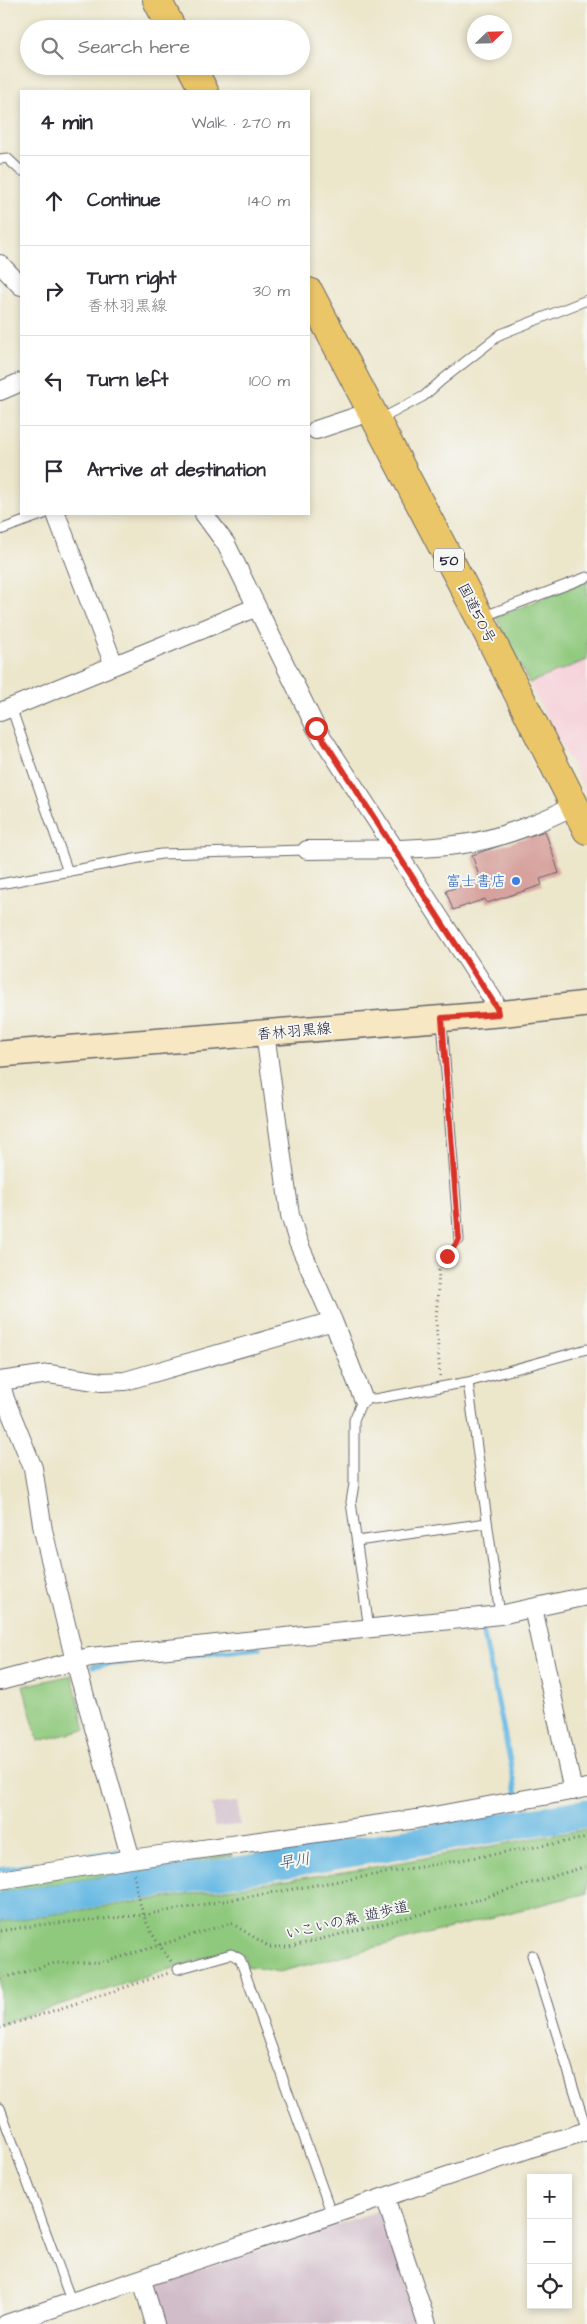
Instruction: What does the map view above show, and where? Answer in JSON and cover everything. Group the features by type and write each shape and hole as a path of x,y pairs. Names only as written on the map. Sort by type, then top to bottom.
{"highway":[{"path":"157,0 167,20"},
{"path":"196,75 203,90"},
{"name":"国道50号","path":"310,294 480,618 587,830"}],"main road":[{"name":"香林羽黒線","path":"0,1054 498,1014 587,1004"}],"street":[{"path":"0,264 20,285"},
{"path":"0,391 20,382"},
{"path":"312,431 373,416"},
{"path":"56,515 114,665"},
{"path":"205,515 226,544 316,728 494,1001 498,1014"},
{"path":"6,709 257,607"},
{"path":"307,850 395,849 464,844 483,840 556,815 574,805"},
{"path":"265,1033 290,1215 298,1242 334,1321 363,1398"},
{"path":"132,1865 75,1661 43,1530 33,1468 5,1400 0,1381 49,1374 102,1382 125,1381 334,1321"},
{"path":"0,1680 90,1657 500,1615 587,1596"},
{"path":"0,1880 132,1865 417,1819 580,1789 534,1608"},
{"path":"6,2324 587,2131"},
{"path":"385,2197 427,2324"},
{"path":"142,2280 155,2324"}],"lane":[{"path":"0,159 7,158 20,170"},
{"path":"373,416 424,396 501,334 587,300"},
{"path":"0,530 41,515"},
{"path":"480,618 587,577"},
{"path":"6,709 68,872"},
{"path":"0,884 160,854 307,850"},
{"path":"442,1018 459,1240"},
{"path":"369,1629 351,1502 354,1484 354,1420 363,1398 375,1399 468,1382 587,1349"},
{"path":"468,1382 500,1615"},
{"path":"357,1541 487,1524"},
{"path":"178,1970 231,1954 240,1959 332,2215"},
{"path":"532,1955 587,2131"},
{"path":"0,2108 72,2303"}],"path":[{"path":"441,1387 436,1321 438,1271 459,1240"},
{"path":"0,1931 143,1915 587,1838"},
{"path":"0,2028 178,1970 158,1945 143,1915 139,1905 132,1865"},
{"name":"いこいの森 遊歩道","path":"0,1979 55,1962 105,1962 231,1923 270,1947 290,1947 473,1901 587,1866"}],"shaded area":[{"path":"587,660 587,794 529,683"},
{"path":"238,1802 240,1825 214,1827 212,1804"},
{"path":"383,2209 419,2324 163,2324 151,2287"}],"green space":[{"path":"587,581 587,660 529,683 496,617"},
{"path":"72,1675 85,1730 38,1741 23,1686"},
{"path":"587,1829 587,1893 279,1972 247,1966 243,1955 232,1949 0,2024 0,1922 363,1869"},
{"path":"231,1848 232,1856 0,1893 0,1884"}],"building":[{"path":"545,831 559,873 540,879 542,885 487,903 485,899 453,910 446,891 480,879 472,855"}],"waterway":[{"path":"478,1625 482,1625 517,1794"},
{"path":"93,1666 260,1648"},
{"name":"早川","path":"555,1810 558,1819"},
{"name":"早川","path":"0,1907 264,1867 587,1813"},
{"path":"0,1870 119,1851"}],"place":[{"name":"富士書店","path":"516,881"}],"route":[{"path":"316,728 497,1008 498,1014 442,1018 459,1240 447,1256"}]}
